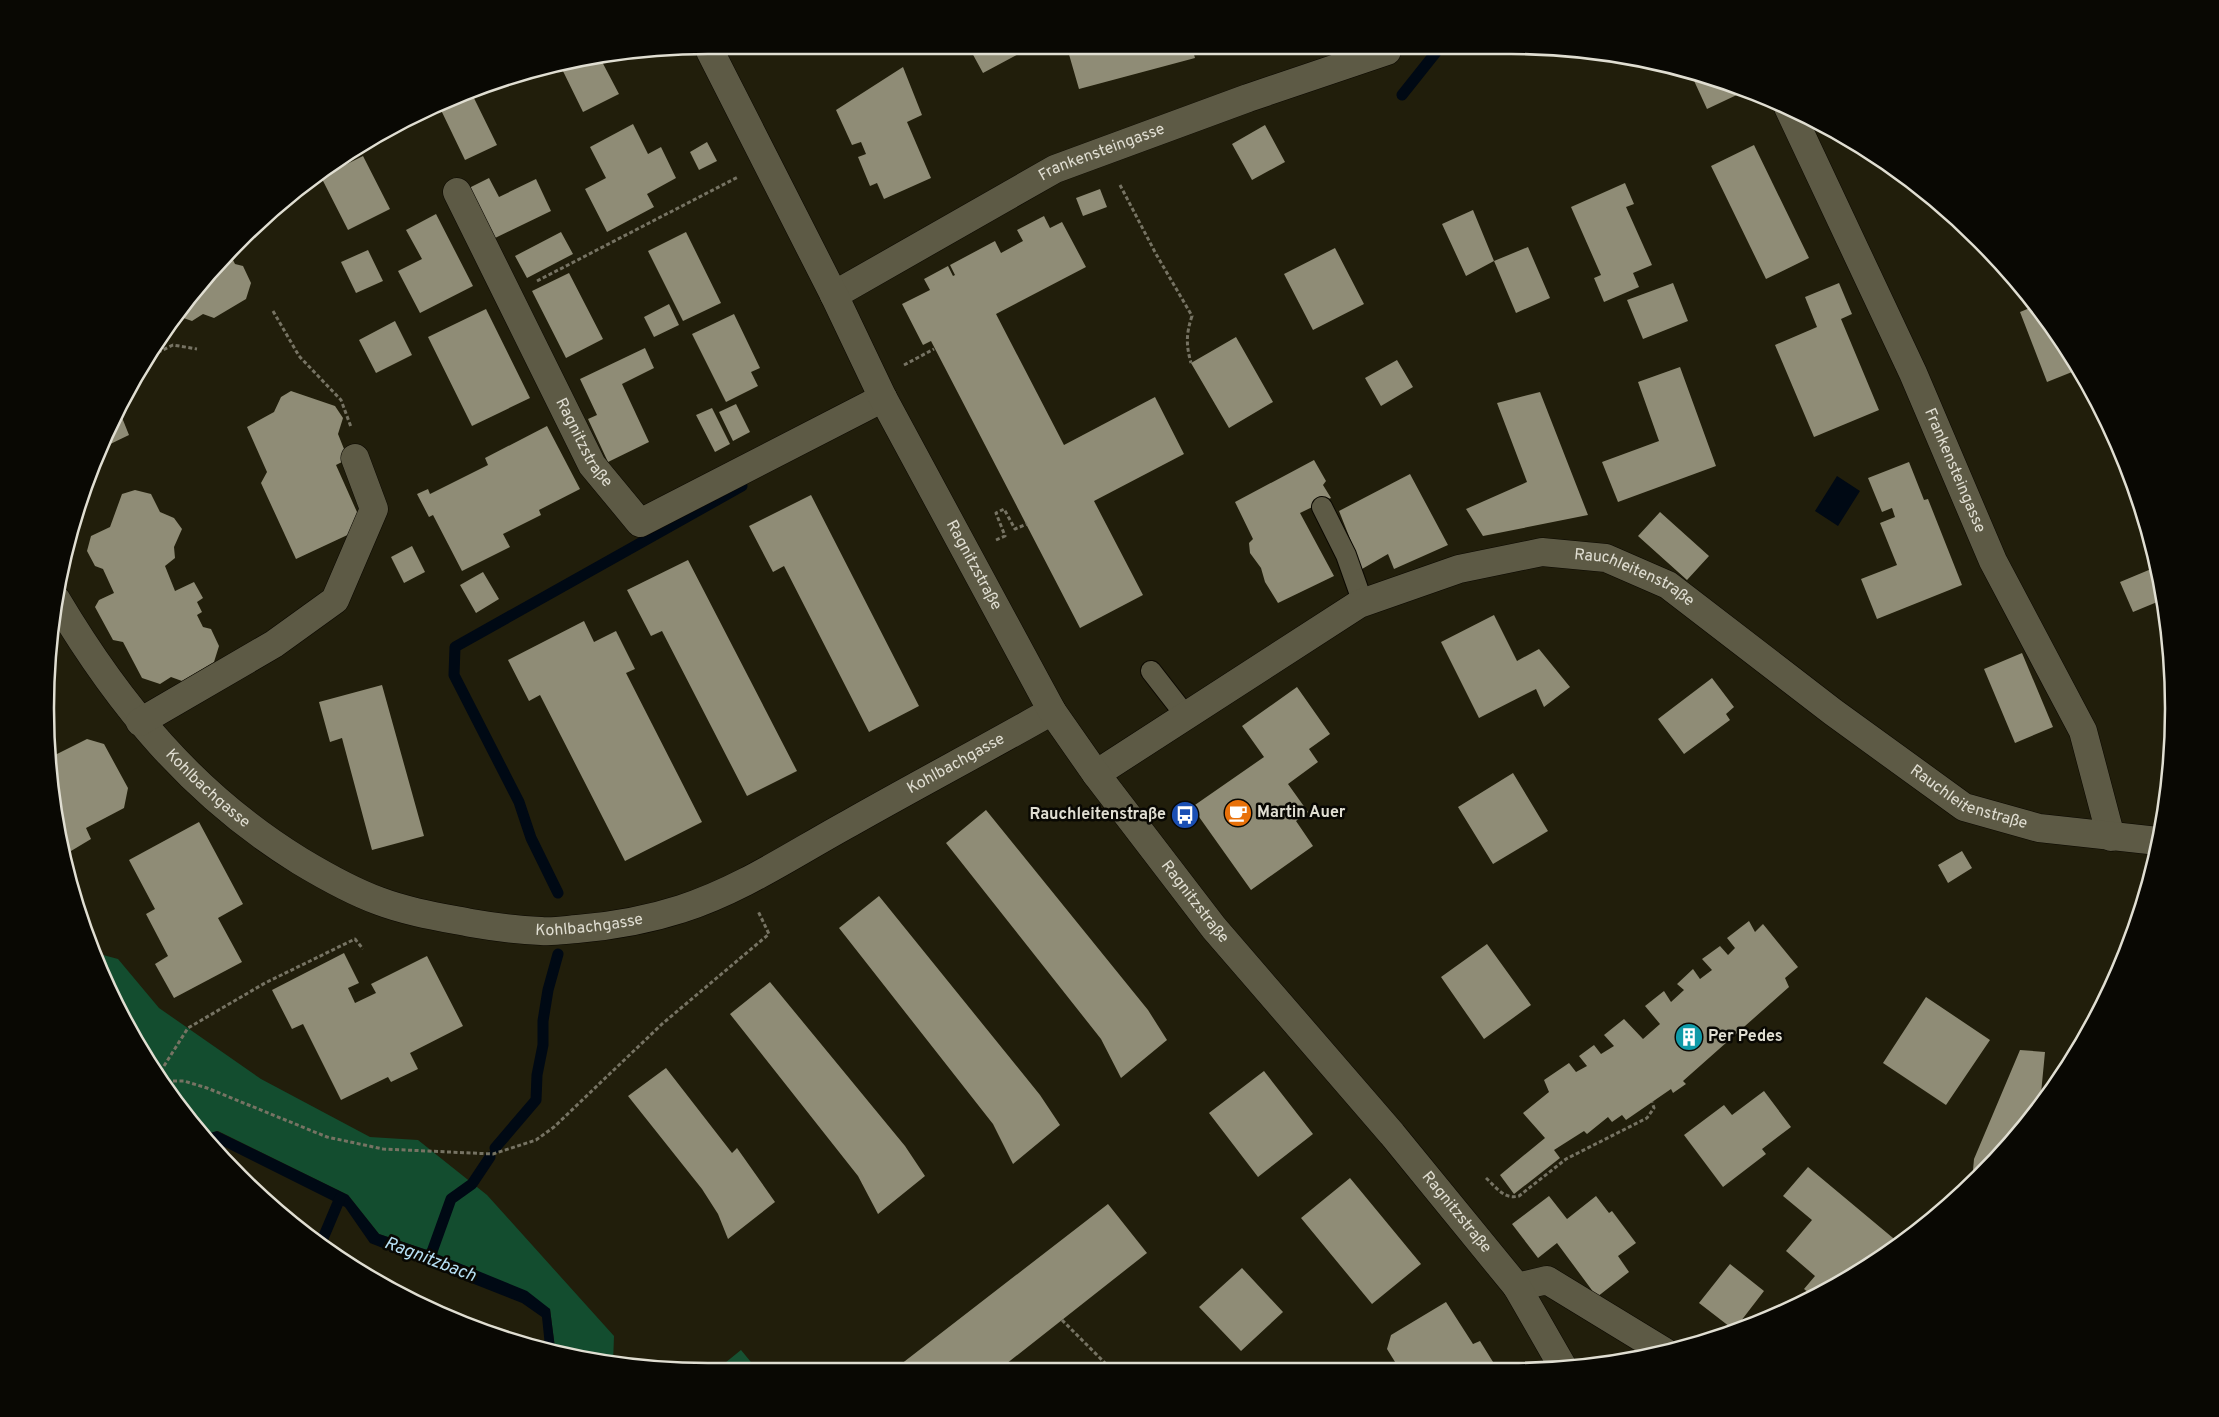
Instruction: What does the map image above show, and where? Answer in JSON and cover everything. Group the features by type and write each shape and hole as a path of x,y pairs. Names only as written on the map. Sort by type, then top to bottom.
{"street":[{"name":"Ragnitzstraße","path":"712,54 834,295 883,398 1052,711 1096,774 1219,935 1392,1134 1517,1287 1560,1361"},
{"name":"Frankensteingasse","path":"834,295 1054,169 1248,98 1378,54"},
{"name":"Frankensteingasse","path":"1793,118 1913,373 1993,562 2083,731 2111,838"},
{"name":"Ragnitzstraße","path":"457,192 592,465 640,522 883,398"},
{"path":"140,722 274,644 335,600 374,509 355,458"},
{"name":"Rauchleitenstraße","path":"1096,774 1363,603 1458,568 1542,552 1606,558 1668,585 1833,712 1964,807 2039,828 2111,838 2152,841"},
{"name":"Kohlbachgasse","path":"62,608 110,683 140,722 169,755 223,806 279,848 328,878 379,901 422,914 488,926 544,932 640,920 684,908 743,883 912,787 1052,711"},
{"path":"1517,1287 1547,1280 1656,1347"}],"lane":[{"path":"1322,506 1346,555 1363,603"},
{"path":"1151,671 1186,716"}],"path":[{"path":"509,295 739,177"},
{"path":"1120,185 1156,254 1192,316 1186,334 1186,347 1191,363"},
{"path":"273,311 299,356 341,400 358,443 355,458"},
{"path":"160,352 174,345 198,349"},
{"path":"897,369 934,349"},
{"path":"1003,530 996,513 1004,509 1015,529 1026,524"},
{"path":"171,1081 184,1082 207,1088 327,1137 355,1145 383,1149 493,1154 536,1140 554,1127 662,1024 769,934 743,883"},
{"path":"162,1068 188,1028 265,983 355,939 363,949"},
{"path":"1486,1178 1505,1196 1512,1198 1518,1196 1556,1163 1647,1118 1654,1108 1652,1102"},
{"path":"1062,1320 1105,1363"}],"green space":[{"path":"102,955 118,959 159,1008 261,1079 370,1137 418,1140 487,1195 614,1336 613,1356 555,1345 550,1309 427,1250 379,1234 348,1195 218,1131 210,1133 164,1072 141,1036 121,998"},
{"path":"741,1350 752,1363 725,1363"}],"water":[{"path":"1837,476 1860,491 1838,526 1815,511"},
{"name":"Ragnitzbach","path":"217,1131 348,1195 379,1234 427,1250 527,1291 550,1309 555,1345 545,1342 542,1317 522,1303 370,1243 345,1207 221,1145 210,1133"}],"building":[{"path":"973,54 1018,54 983,73"},
{"path":"1069,54 1194,54 1195,58 1079,89"},
{"path":"602,62 619,94 583,112 563,70"},
{"path":"903,67 922,115 907,122 931,178 884,199 877,183 870,186 858,157 866,154 861,142 852,145 836,110"},
{"path":"1694,80 1738,95 1707,109"},
{"path":"474,98 497,145 465,160 442,111"},
{"path":"633,124 648,154 661,147 676,178 647,194 654,207 607,232 585,189 606,178 590,147"},
{"path":"1265,125 1285,162 1252,180 1232,144"},
{"path":"707,142 717,161 699,170 690,152"},
{"path":"1754,145 1809,258 1766,279 1711,166"},
{"path":"363,156 390,209 348,230 323,180 340,167"},
{"path":"489,178 499,197 536,179 551,211 493,239 469,188"},
{"path":"1625,183 1634,204 1626,207 1652,265 1633,273 1639,287 1604,302 1594,278 1601,275 1571,207"},
{"path":"1100,189 1107,207 1083,216 1076,198"},
{"path":"1473,210 1494,261 1466,276 1442,224"},
{"path":"436,214 473,286 420,313 398,271 422,259 406,230"},
{"path":"1044,216 1050,228 1062,222 1086,267 996,314 1064,445 1155,397 1184,454 1094,501 1143,595 1080,628 931,341 923,345 902,304 930,290 924,279 948,266 953,276 955,275 950,265 995,241 1001,253 1023,241 1017,230"},
{"path":"561,232 573,254 527,278 515,256"},
{"path":"686,232 721,303 683,321 648,251"},
{"path":"1528,247 1550,298 1516,313 1494,261"},
{"path":"1335,248 1364,304 1313,330 1284,274"},
{"path":"368,250 383,281 356,293 341,262"},
{"path":"233,260 235,264 243,266 251,283 246,299 214,318 203,314 192,321 183,318 216,277"},
{"path":"569,273 603,339 566,358 532,291"},
{"path":"1673,283 1688,321 1643,339 1627,300"},
{"path":"1839,283 1852,314 1841,319 1879,410 1814,437 1775,345 1817,327 1805,297"},
{"path":"669,304 679,325 654,337 644,317"},
{"path":"2029,308 2072,372 2047,382 2020,312"},
{"path":"486,309 530,398 472,426 428,337"},
{"path":"734,314 760,368 751,372 758,386 726,402 692,334"},
{"path":"395,321 412,355 376,373 359,340"},
{"path":"1236,337 1273,402 1229,428 1191,363"},
{"path":"645,348 654,368 622,384 649,442 608,462 588,419 597,415 580,379"},
{"path":"1397,360 1413,387 1381,406 1365,378"},
{"path":"1680,367 1716,466 1618,502 1602,462 1659,441 1638,382"},
{"path":"291,391 335,406 343,418 338,434 348,459 336,465 361,521 356,531 296,559 261,483 267,472 247,427 274,412 281,397"},
{"path":"1540,392 1588,515 1483,536 1466,509 1527,482 1497,403"},
{"path":"736,404 750,432 733,441 719,412"},
{"path":"712,408 730,444 715,452 696,415"},
{"path":"122,417 129,435 110,444"},
{"path":"547,426 580,489 539,510 541,515 503,534 510,547 462,571 433,515 429,517 417,494 428,489 430,494 488,465 485,458"},
{"path":"1314,460 1326,481 1323,485 1331,498 1300,513 1334,576 1278,603 1265,582 1261,568 1250,553 1249,543 1253,539 1235,502"},
{"path":"1909,462 1924,500 1928,499 1962,585 1877,619 1861,579 1897,565 1880,523 1895,517 1892,508 1882,512 1868,478"},
{"path":"1410,474 1448,545 1394,569 1388,554 1362,569 1339,511"},
{"path":"135,490 151,494 160,512 174,518 182,529 174,547 175,558 165,566 175,591 194,582 203,598 197,602 202,612 197,615 203,627 211,629 219,646 214,662 182,681 171,677 160,684 142,678 123,642 113,640 95,607 99,600 114,593 103,569 95,566 87,551 91,536 110,527 122,494"},
{"path":"811,495 919,706 869,732 784,566 773,572 749,526"},
{"path":"1660,512 1709,556 1687,580 1638,536"},
{"path":"412,546 425,572 404,583 391,557"},
{"path":"688,560 797,771 747,796 662,631 651,636 627,590"},
{"path":"2150,569 2157,602 2133,612 2120,582"},
{"path":"483,572 499,599 476,613 460,585"},
{"path":"1494,615 1517,661 1539,649 1570,687 1544,707 1536,689 1479,718 1441,642"},
{"path":"584,621 594,642 616,631 635,669 626,673 702,822 625,861 540,695 529,701 508,660"},
{"path":"2022,653 2053,727 2015,743 1984,669"},
{"path":"1712,678 1734,707 1726,714 1730,720 1684,754 1658,719"},
{"path":"382,685 424,836 372,850 342,738 330,742 319,702"},
{"path":"1297,687 1330,734 1309,749 1318,762 1288,784 1308,812 1296,821 1313,846 1251,890 1192,807 1264,757 1242,726"},
{"path":"87,739 104,744 128,788 124,808 86,828 91,839 71,851 66,836 59,794 55,755"},
{"path":"1513,773 1548,831 1493,864 1458,807"},
{"path":"986,810 1148,1010 1167,1040 1121,1078 1101,1039 946,843"},
{"path":"199,822 243,904 218,918 242,962 174,998 155,964 168,956 146,914 155,909 129,860"},
{"path":"1962,851 1972,868 1948,883 1938,865"},
{"path":"879,896 1040,1095 1060,1125 1013,1164 993,1124 839,928"},
{"name":"Per Pedes","path":"1749,921 1755,932 1763,924 1798,967 1785,978 1789,987 1683,1081 1686,1084 1673,1093 1671,1089 1626,1120 1622,1115 1612,1122 1608,1117 1587,1134 1584,1131 1554,1150 1560,1158 1514,1194 1500,1175 1545,1138 1523,1113 1549,1092 1544,1080 1569,1063 1576,1072 1587,1066 1579,1056 1594,1045 1601,1054 1614,1046 1604,1035 1624,1019 1643,1039 1660,1024 1645,1006 1664,991 1671,1002 1684,990 1677,984 1693,969 1700,979 1712,970 1702,959 1720,946 1728,955 1735,948 1727,938"},
{"path":"1487,944 1531,1005 1484,1039 1441,977"},
{"path":"344,953 359,983 348,988 355,1003 376,993 371,984 427,956 463,1026 410,1053 418,1069 391,1082 388,1077 341,1100 303,1024 292,1029 272,990"},
{"path":"770,982 905,1146 925,1176 878,1214 858,1176 730,1014"},
{"path":"1926,997 1990,1040 1946,1105 1883,1063"},
{"path":"2020,1050 2045,1052 2041,1091 2003,1140 1973,1171 1974,1159"},
{"path":"666,1068 732,1153 737,1148 775,1202 728,1239 718,1214 702,1189 628,1096"},
{"path":"1264,1071 1313,1134 1258,1177 1209,1113"},
{"path":"1764,1091 1791,1127 1762,1149 1766,1154 1723,1187 1684,1135 1724,1105 1732,1115"},
{"path":"1808,1167 1894,1239 1838,1276 1808,1292 1804,1289 1815,1276 1786,1251 1812,1220 1783,1196"},
{"path":"1350,1178 1421,1264 1372,1304 1301,1218"},
{"path":"1549,1196 1567,1219 1596,1196 1609,1213 1612,1211 1636,1243 1618,1256 1629,1272 1597,1297 1557,1243 1538,1258 1512,1224"},
{"path":"1108,1204 1147,1253 1007,1363 902,1363"},
{"path":"1730,1264 1764,1291 1741,1321 1729,1326 1699,1303"},
{"path":"1242,1268 1283,1312 1241,1351 1199,1307"},
{"path":"1446,1302 1473,1344 1480,1341 1494,1363 1396,1363 1387,1349 1391,1335"}],"waterway":[{"path":"1402,95 1435,54"},
{"path":"558,893 531,838 519,802 454,675 455,647 742,486"},
{"path":"495,1148 536,1100 537,1075 543,1045 543,1021 548,990 558,954"},
{"path":"429,1260 451,1199 472,1184 490,1157"},
{"path":"323,1238 340,1198"}],"place":[{"name":"Martin Auer","path":"1238,813"},
{"name":"Rauchleitenstraße","path":"1185,815"},
{"name":"Per Pedes","path":"1689,1037"}]}
